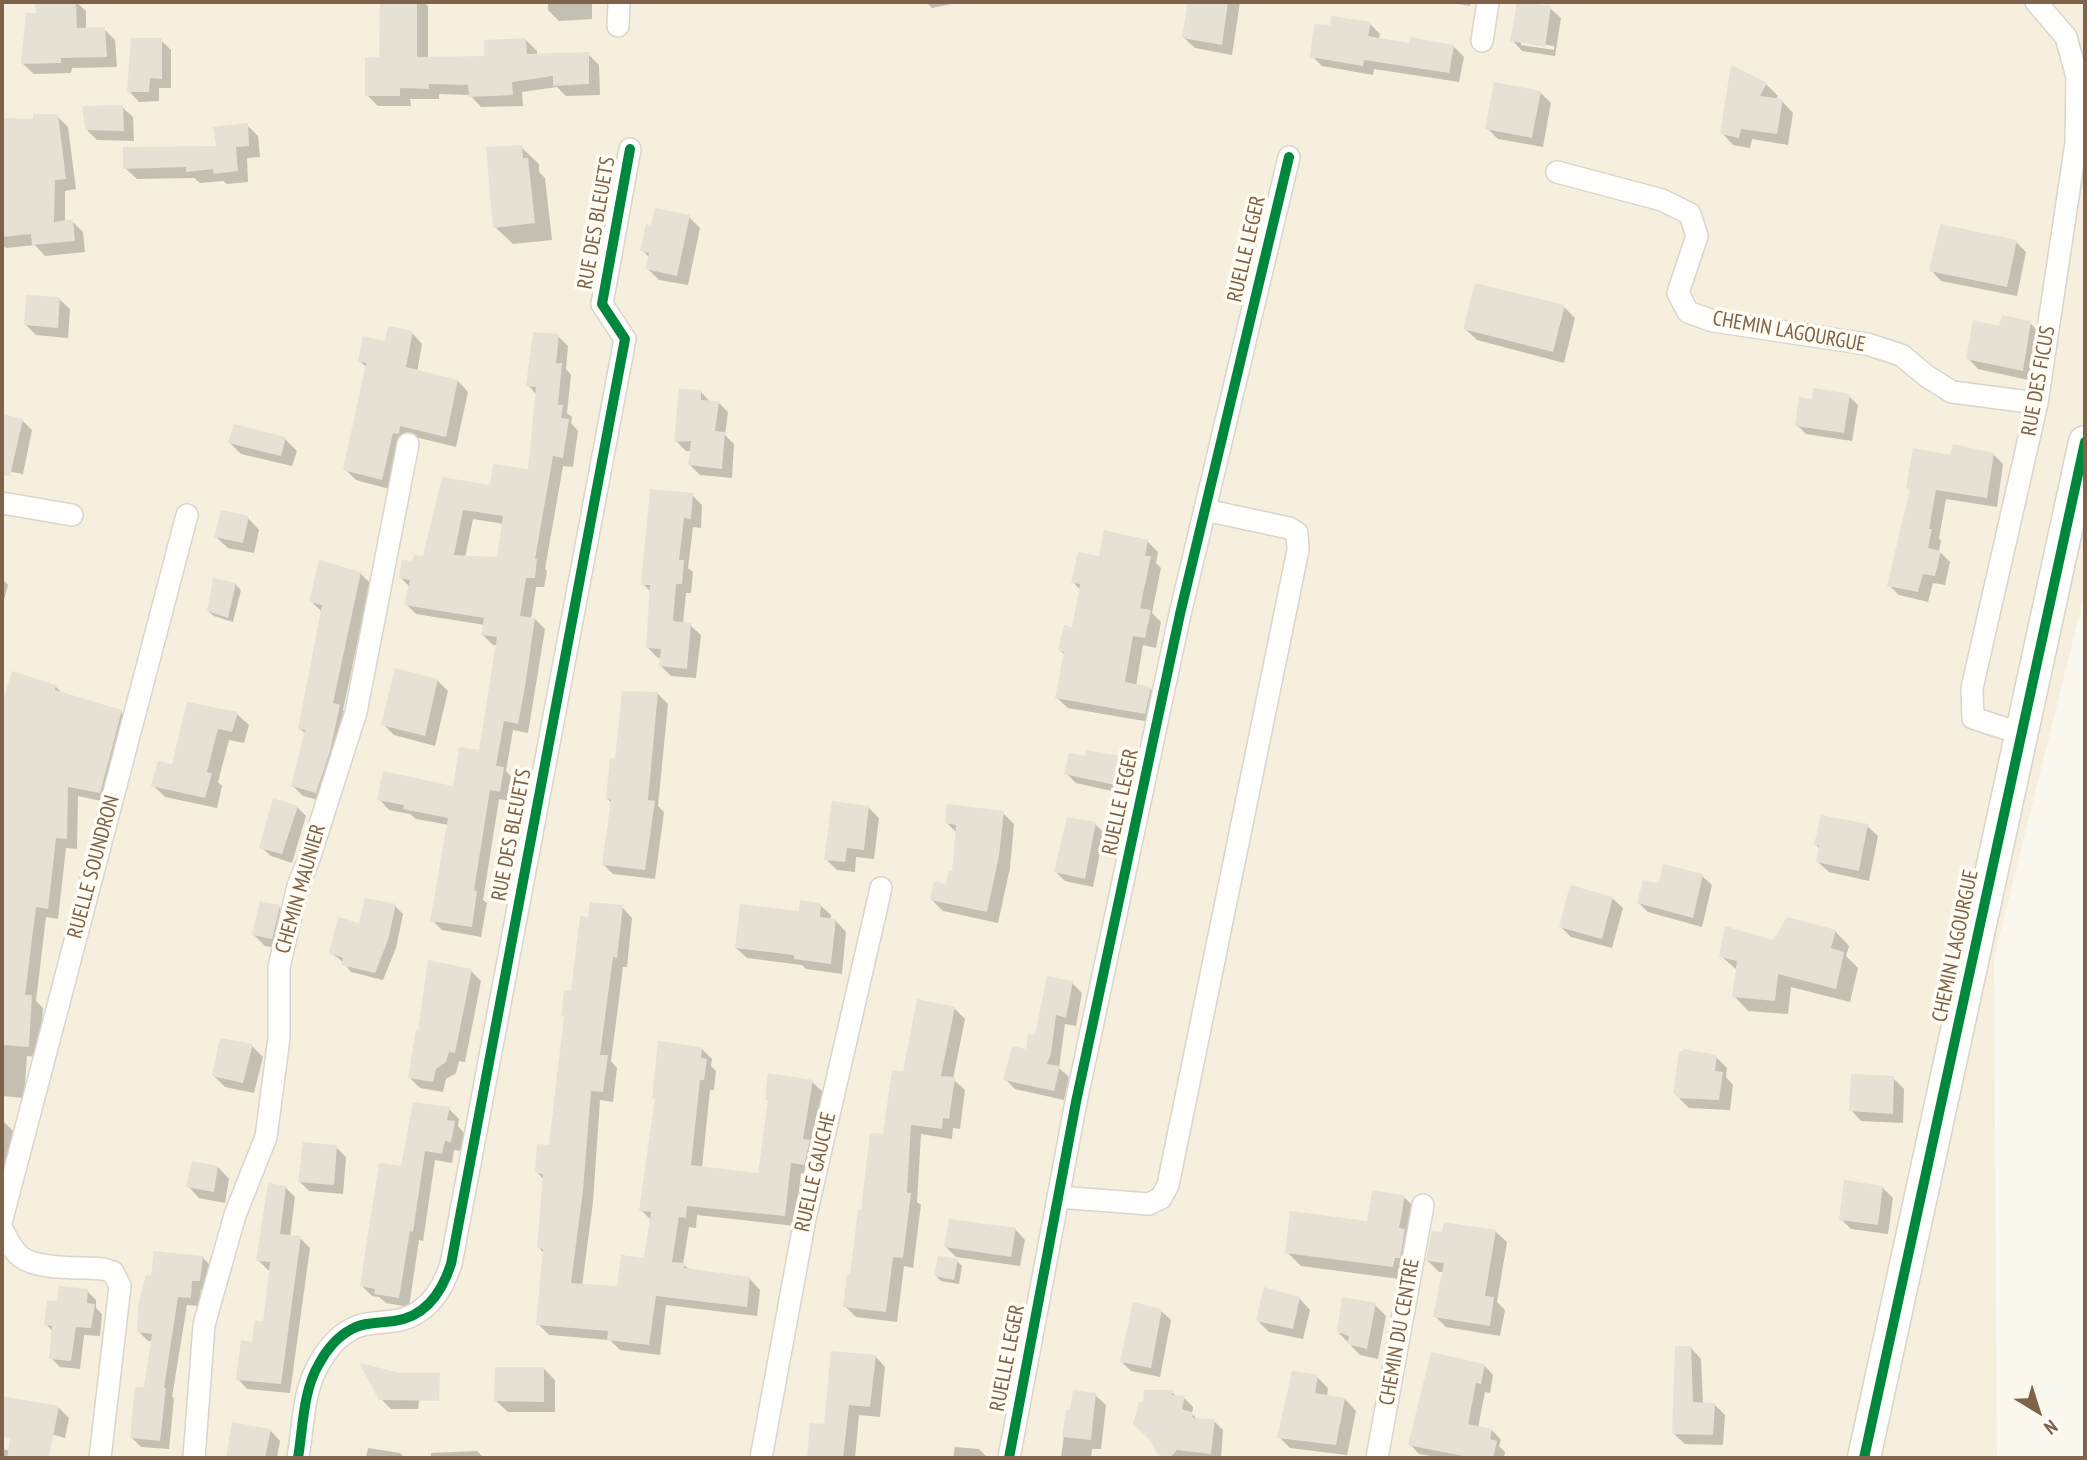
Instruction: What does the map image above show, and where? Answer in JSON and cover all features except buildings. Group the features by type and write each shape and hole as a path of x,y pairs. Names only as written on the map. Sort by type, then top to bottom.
{"street":[{"path":"618,26 619,2"},
{"path":"1482,41 1488,2"},
{"name":"RUE DES FICUS","path":"2022,734 1973,718 1972,688 2037,402 2076,143 2077,77 2066,37 2036,2"},
{"name":"RUE DES BLEUETS","path":"298,1458 310,1386 318,1365 329,1349 354,1327 398,1320 413,1316 426,1308 446,1280 451,1264 625,339 601,304 630,149"},
{"name":"RUELLE LEGER","path":"1009,1458 1076,1102 1180,614 1289,158"},
{"name":"CHEMIN LAGOURGUE","path":"1557,172 1662,200 1689,214 1697,236 1678,293 1688,312 1713,321 1867,344 1900,355 1952,392 2037,402"},
{"name":"CHEMIN LAGOURGUE","path":"1864,1458 2085,442"},
{"name":"CHEMIN MAUNIER","path":"194,1458 204,1325 235,1215 267,1137 279,1038 279,967 298,886 356,712 408,443"},
{"path":"2,503 72,515"},
{"path":"1058,1197 1149,1203 1161,1198 1168,1185 1298,550 1297,533 1289,528 1205,510"},
{"name":"RUELLE SOUNDRON","path":"2,1219 187,515"},
{"name":"RUELLE GAUCHE","path":"761,1458 805,1219 881,888"},
{"name":"CHEMIN DU CENTRE","path":"1377,1458 1423,1205"},
{"path":"2,1229 12,1248 33,1264 103,1269 113,1272 120,1286 100,1458"}],"shaded area":[{"path":"2,2 2085,2 2085,592 1994,958 1997,1458 2,1458"}],"cycle path":[{"path":"298,1458 310,1385 329,1349 342,1335 357,1327 405,1319 423,1309 443,1284 451,1264 625,339 602,304 630,149"},
{"path":"1009,1458 1076,1102 1180,614 1289,157"},
{"path":"1864,1458 2085,442"}]}
